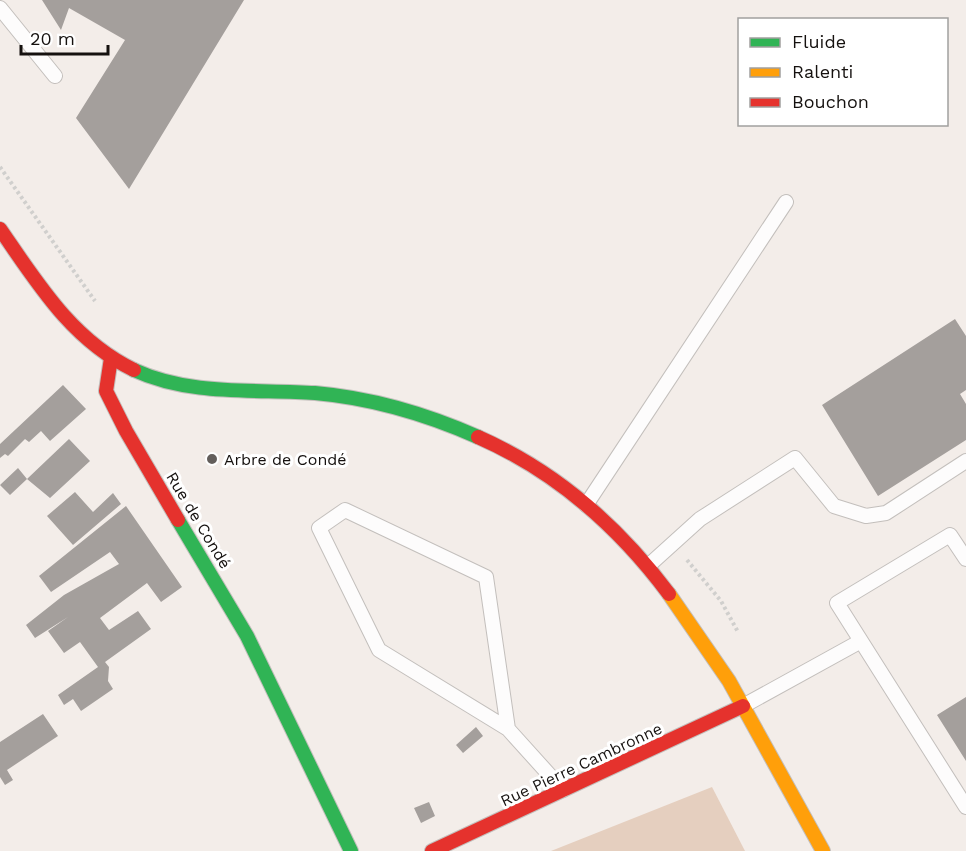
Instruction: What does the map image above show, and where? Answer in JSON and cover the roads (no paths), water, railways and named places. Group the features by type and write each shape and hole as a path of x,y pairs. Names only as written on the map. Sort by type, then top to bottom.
{"main road":[{"path":"0,229 60,314 111,358 174,386 350,397 441,421 506,450 586,506 614,529 686,613 743,706 823,851"},
{"name":"Rue de Condé","path":"111,358 106,391 126,431 247,636 351,851"},
{"name":"Rue Pierre Cambronne","path":"432,851 743,706"}],"lane":[{"path":"0,8 55,76"},
{"path":"586,506 786,202"},
{"path":"648,566 700,519 795,458 834,506 866,516 886,513 966,461"},
{"path":"508,729 486,577 345,510 319,528 379,650 508,729 563,790"},
{"path":"966,559 950,535 837,603 966,807"},
{"path":"743,706 861,641"}],"place":[{"name":"Arbre de Condé","path":"212,459"}]}
